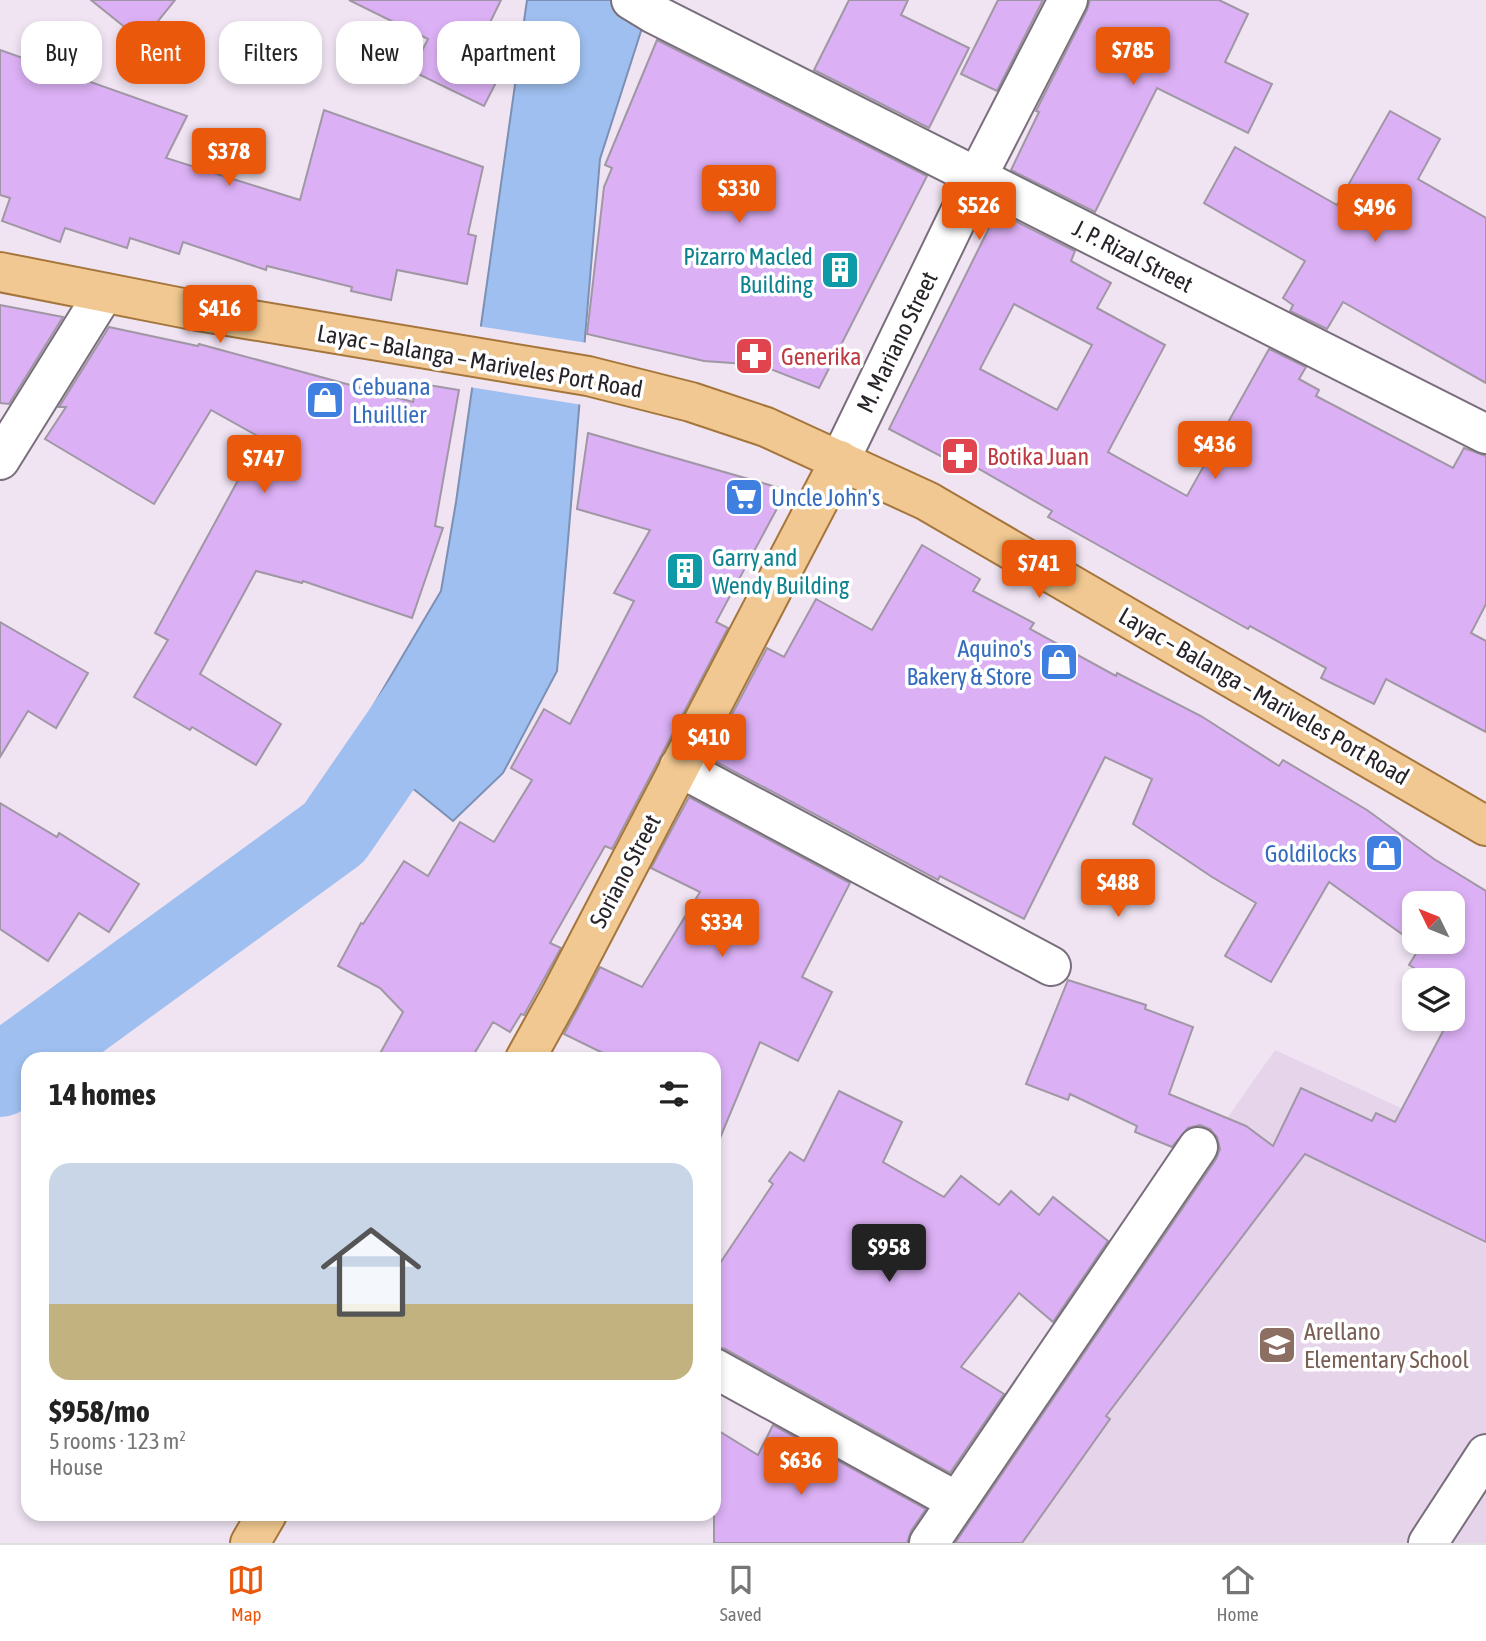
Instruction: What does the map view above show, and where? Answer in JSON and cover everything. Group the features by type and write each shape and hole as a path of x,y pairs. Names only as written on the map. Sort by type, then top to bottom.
{"main road":[{"name":"Layac – Balanga – Mariveles Port Road","path":"0,272 453,355 588,376 691,402 766,427 938,507 1486,826"},
{"name":"Soriano Street","path":"528,1052 841,460"},
{"path":"250,1543 263,1521"}],"street":[{"name":"M. Mariano Street","path":"841,460 977,177 1068,0"},
{"name":"J. P. Rizal Street","path":"642,7 1486,433"},
{"path":"0,460 104,293"},
{"path":"680,767 1051,966"},
{"path":"929,1543 1198,1147"},
{"path":"721,1372 956,1501"},
{"path":"1428,1543 1486,1454"}],"shaded area":[{"name":"Arellano Elementary School","path":"1275,1050 1486,1147 1486,1543 928,1543"}],"water":[{"path":"527,0 651,0 600,159 557,671 503,773 453,821 353,740 441,591 515,84 580,84 580,21 524,21"}],"pier":[{"path":"477,326 588,343 583,405 469,387"}],"building":[{"path":"91,0 175,0 158,21 117,21"},
{"path":"349,0 501,0 491,21 437,21 437,83 423,76 423,49 428,39 423,37 423,21 392,21"},
{"path":"849,0 908,0 901,15 969,48 929,128 814,70"},
{"path":"998,0 1043,0 997,91 961,74"},
{"path":"1090,0 1219,0 1248,14 1225,62 1272,84 1248,133 1157,88 1095,212 1011,170 1039,112 1036,111"},
{"path":"657,40 927,176 819,388 760,365 704,361 587,334 604,187 612,168 605,165"},
{"path":"0,50 21,57 21,84 96,84 187,116 166,158 300,200 324,110 483,167 468,234 476,236 467,284 397,270 391,300 351,291 352,287 267,266 266,270 183,242 179,254 130,238 127,248 65,228 60,242 2,221 10,198 0,195"},
{"path":"439,84 495,84 484,106"},
{"path":"1390,111 1440,139 1418,179 1486,218 1486,383 1343,302 1327,329 1290,311 1293,305 1283,298 1305,261 1204,203 1235,147 1337,205"},
{"path":"997,212 1075,251 1071,261 1111,283 1097,308 1165,345 1108,452 1187,496 1269,349 1306,367 1299,379 1319,390 1316,396 1453,468 1464,448 1486,456 1486,604 1471,633 1486,641 1486,732 1386,679 1374,704 1321,678 1326,668 1250,626 1248,629 1048,517 1052,511 972,465 969,471 889,429","holes":["1014,304 1092,345 1057,410 980,369"]},
{"path":"0,305 63,317 9,404 0,403"},
{"path":"109,327 198,346 199,344 413,402 416,383 459,390 435,526 443,528 412,618 303,581 302,583 256,571 200,674 281,724 256,765 134,697 168,640 155,633 261,438 211,410 154,504 45,439 66,407 59,407"},
{"path":"588,433 787,490 716,622 728,628 612,849 605,846 550,943 561,948 524,1015 521,1014 510,1032 493,1022 475,1052 381,1052 403,1012 380,988 338,966 361,923 363,924 404,861 428,876 460,822 494,842 532,780 511,768 544,709 570,724 634,601 614,593 650,530 577,509"},
{"path":"922,545 980,579 973,591 1034,623 1030,629 1116,676 1117,673 1201,716 1279,766 1283,760 1367,810 1434,859 1486,891 1486,1242 1305,1154 1106,1416 1110,1419 1022,1543 955,1543 1216,1159 1220,1149 1217,1137 1210,1129 1200,1125 1188,1128 1172,1147 1135,1132 1137,1126 1070,1094 1068,1100 1026,1084 1068,980 1146,1005 1145,1009 1193,1027 1169,1094 1246,1126 1273,1146 1301,1088 1372,1121 1376,1113 1395,1122 1443,1031 1465,1031 1465,968 1414,968 1409,965 1416,954 1465,954 1465,891 1402,891 1402,934 1329,882 1271,982 1225,956 1256,903 1133,824 1152,779 1105,757 1024,919 940,876 938,880 709,758 767,648 784,657 816,599 872,630"},
{"path":"0,622 88,673 56,728 28,711 0,757"},
{"path":"689,797 850,883 802,977 832,992 798,1061 760,1042 721,1136 721,1052 601,1052 564,1034 600,967 642,987 700,892 651,868"},
{"path":"0,803 57,837 59,833 139,884 109,932 79,913 48,961 0,929"},
{"path":"839,1091 902,1122 883,1162 944,1197 961,1176 999,1205 1011,1191 1039,1215 1053,1197 1108,1241 1053,1322 1019,1293 961,1367 1004,1394 950,1473 721,1348 721,1262 773,1184 769,1181 790,1152 804,1161"},
{"path":"773,1425 926,1509 911,1531 907,1543 714,1543 714,1521 721,1521 721,1432 758,1455"}],"waterway":[{"path":"33,1052 334,833 447,669"},
{"path":"0,1076 21,1061"}],"place":[{"name":"Pizarro Macled Building","path":"840,270"},
{"name":"Generika","path":"754,356"},
{"name":"Cebuana Lhuillier","path":"325,400"},
{"name":"Botika Juan","path":"960,456"},
{"name":"Uncle John's","path":"744,497"},
{"name":"Garry and Wendy Building","path":"685,571"},
{"name":"Aquino's Bakery & Store","path":"1059,662"},
{"name":"Goldilocks","path":"1384,853"},
{"name":"Arellano Elementary School","path":"1277,1345"}]}
